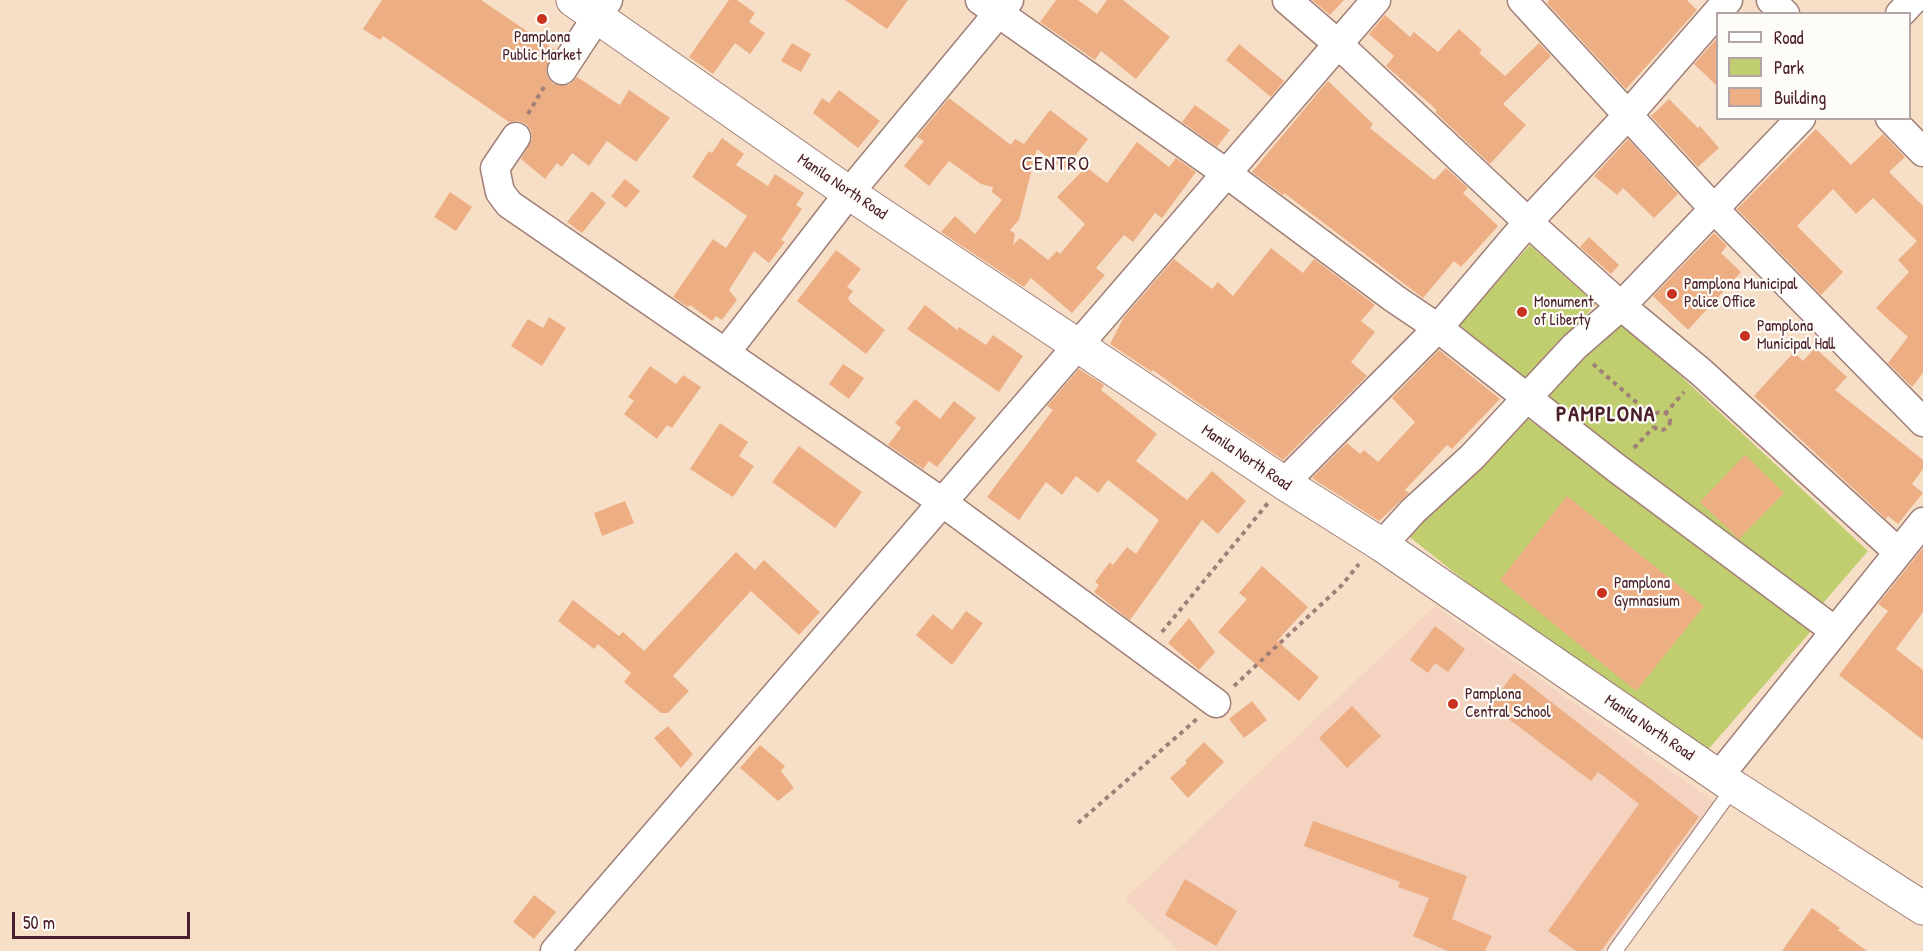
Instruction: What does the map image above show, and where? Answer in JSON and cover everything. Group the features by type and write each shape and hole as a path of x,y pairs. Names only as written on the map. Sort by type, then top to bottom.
{"highway":[{"name":"Manila North Road","path":"593,6 849,193 1284,483 1382,545 1726,782 1923,908"}],"street":[{"path":"1287,0 1338,44 1528,222 1621,306 1701,372 1897,551"},
{"path":"555,951 1376,0"},
{"path":"1522,0 1715,210 1923,422"},
{"path":"1718,12 1728,0"},
{"path":"1771,0 1783,12"},
{"path":"1902,12 1913,0"},
{"path":"726,352 996,5 1226,172 1395,299 1438,328 1616,467 1835,631"},
{"path":"562,70 593,6"},
{"path":"1284,483 1438,328 1528,222 1628,115 1716,14"},
{"path":"1382,545 1529,398 1574,347 1621,306 1799,120"},
{"path":"1892,120 1923,152"},
{"path":"516,137 495,168 500,192 509,204 942,502 1216,702"},
{"path":"1726,782 1835,631 1897,551 1923,522"}],"lane":[{"path":"1615,951 1726,782"}],"path":[{"path":"516,137 541,92 562,70"},
{"path":"1574,347 1653,417"},
{"path":"1662,412 1668,416 1670,423 1666,428 1657,429 1652,424 1653,417 1662,412"},
{"path":"1146,651 1284,483"}],"shaded area":[{"name":"Pamplona Central School","path":"1435,606 1715,802 1614,951 1179,951 1125,899"}],"green space":[{"path":"1530,245 1596,304 1525,383 1459,324"},
{"path":"1621,320 1868,551 1818,609 1542,391"},
{"path":"1524,416 1812,630 1706,752 1605,691 1398,528"}],"building":[{"path":"382,0 481,0 555,50 546,70 553,84 569,85 577,77 620,105 629,90 670,118 636,162 607,141 589,166 572,153 562,167 557,163 545,179 521,159 532,139 531,130 526,124 518,121 509,122 383,36 380,40 363,29"},
{"path":"729,0 737,0 755,13 749,22 765,33 750,54 735,43 713,74 689,57"},
{"path":"845,0 908,0 887,29"},
{"path":"1056,0 1078,0 1097,14 1107,0 1123,0 1170,37 1136,79 1101,51 1095,60 1040,22"},
{"path":"1312,0 1344,0 1330,15"},
{"path":"1549,0 1687,0 1697,10 1626,89 1547,3"},
{"path":"1385,15 1410,37 1414,32 1438,52 1459,29 1482,50 1479,53 1505,76 1539,43 1551,56 1503,104 1526,125 1490,164 1435,112 1437,110 1386,66 1394,56 1369,34"},
{"path":"1716,39 1716,85 1694,64"},
{"path":"792,43 811,54 801,72 781,61"},
{"path":"1239,44 1284,81 1271,97 1226,60"},
{"path":"1328,81 1373,124 1370,128 1434,180 1446,168 1468,188 1463,193 1498,226 1461,267 1454,261 1423,298 1284,193 1283,195 1252,172"},
{"path":"839,90 880,121 858,148 813,113 822,98 829,103"},
{"path":"949,98 1011,145 1015,139 1024,144 1050,110 1088,139 1064,170 1037,149 1019,220 1010,230 1015,234 1013,245 1020,238 1048,260 1057,251 1060,254 1085,224 1057,197 1086,167 1107,183 1137,142 1169,167 1176,158 1196,172 1162,218 1155,213 1133,242 1124,235 1096,268 1105,275 1072,313 1031,278 1024,287 941,232 955,216 975,234 1002,200 992,192 993,187 981,184 949,161 929,186 904,166 924,141 917,137"},
{"path":"1669,99 1698,128 1700,126 1719,148 1698,167 1651,116"},
{"path":"1195,105 1230,130 1217,147 1182,122"},
{"path":"1816,129 1851,165 1883,134 1905,157 1889,172 1923,206 1923,373 1912,387 1888,363 1908,337 1876,308 1909,272 1898,260 1917,241 1873,198 1856,214 1833,189 1797,226 1843,272 1821,295 1737,209"},
{"path":"722,138 744,154 736,165 768,186 775,174 804,193 796,205 802,209 781,240 785,242 769,263 754,251 729,290 737,300 722,320 716,316 712,321 690,305 688,307 673,297 713,239 726,248 747,216 692,177 709,151 712,153"},
{"path":"1628,139 1678,194 1654,218 1623,188 1617,195 1594,176"},
{"path":"625,179 640,191 626,208 611,196"},
{"path":"592,191 606,203 582,233 567,222"},
{"path":"450,192 472,207 456,231 434,217"},
{"path":"1714,233 1727,246 1721,253 1741,272 1688,330 1653,296"},
{"path":"1589,237 1619,265 1611,274 1580,247"},
{"path":"1271,248 1303,273 1314,259 1375,305 1361,321 1375,332 1351,362 1367,376 1283,460 1153,370 1152,372 1110,344 1124,317 1174,259 1212,289 1218,282 1233,296"},
{"path":"836,250 861,269 847,287 853,291 848,298 850,302 885,330 866,354 797,301"},
{"path":"925,305 957,330 959,327 986,345 993,335 1023,356 999,392 907,329"},
{"path":"549,317 566,328 542,366 511,346 528,319 543,328"},
{"path":"1815,348 1847,377 1835,390 1923,460 1923,469 1912,484 1923,493 1898,524 1888,516 1886,519 1754,396 1794,352 1803,361"},
{"path":"1439,350 1500,399 1452,449 1447,445 1405,490 1409,493 1379,521 1312,478 1347,443 1360,454 1364,450 1378,462 1415,422 1392,398"},
{"path":"843,364 864,378 849,399 829,384"},
{"path":"650,366 676,384 683,375 701,387 672,428 667,425 657,439 624,414 634,401 628,397"},
{"path":"1079,369 1104,385 1101,390 1157,434 1136,461 1187,500 1212,471 1246,501 1218,534 1202,520 1130,620 1094,592 1099,585 1095,582 1110,562 1113,565 1127,547 1136,554 1159,520 1108,480 1098,493 1076,476 1062,495 1046,482 1019,520 987,497 1053,410 1047,406"},
{"path":"915,399 940,419 954,401 976,418 937,467 929,461 923,469 888,445 901,428 895,423"},
{"path":"720,423 748,442 739,456 754,466 733,497 690,469"},
{"path":"799,446 862,492 835,528 772,482"},
{"path":"1745,455 1784,493 1739,539 1700,502"},
{"name":"Pamplona Gymnasium","path":"1567,496 1704,606 1636,691 1500,580"},
{"path":"625,501 634,523 602,536 594,513"},
{"path":"1923,548 1923,612 1896,649 1923,670 1923,740 1839,675 1888,611 1878,604"},
{"path":"736,552 755,570 764,560 820,612 799,635 751,591 673,676 689,691 668,713 661,713 624,682 631,673 598,644 594,649 558,621 573,600 619,636 623,632 644,651"},
{"path":"1262,566 1308,607 1277,641 1319,677 1299,701 1218,632 1247,599 1239,593"},
{"path":"966,611 983,623 952,665 916,635 933,614 952,630"},
{"path":"1189,618 1215,652 1199,670 1168,643"},
{"path":"1435,626 1465,649 1448,672 1435,663 1428,673 1410,660"},
{"path":"1514,673 1699,817 1601,951 1576,951 1548,931 1639,804 1598,772 1591,781 1490,705"},
{"path":"1252,701 1267,720 1244,738 1229,719"},
{"path":"1352,706 1381,736 1347,768 1319,738"},
{"path":"668,726 693,754 681,768 654,738"},
{"path":"1204,742 1224,762 1188,798 1170,778 1187,763 1185,761"},
{"path":"760,745 785,766 781,771 794,788 778,801 740,768"},
{"path":"1313,821 1467,876 1452,919 1492,936 1485,951 1448,951 1413,936 1429,898 1398,887 1400,882 1304,846"},
{"path":"1185,879 1237,911 1216,946 1165,915"},
{"path":"534,895 556,912 534,939 513,922"},
{"path":"1812,908 1840,928 1838,930 1867,951 1782,951"}],"place":[{"name":"Pamplona Public Market","path":"542,19"},
{"name":"Pamplona Municipal Police Office","path":"1672,294"},
{"name":"Monument of Liberty","path":"1522,312"},
{"name":"Pamplona Municipal Hall","path":"1745,336"},
{"name":"Pamplona Gymnasium","path":"1602,593"},
{"name":"Pamplona Central School","path":"1453,704"}],"district":[{"name":"CENTRO","path":"1056,165"},
{"name":"PAMPLONA","path":"1606,415"}]}
